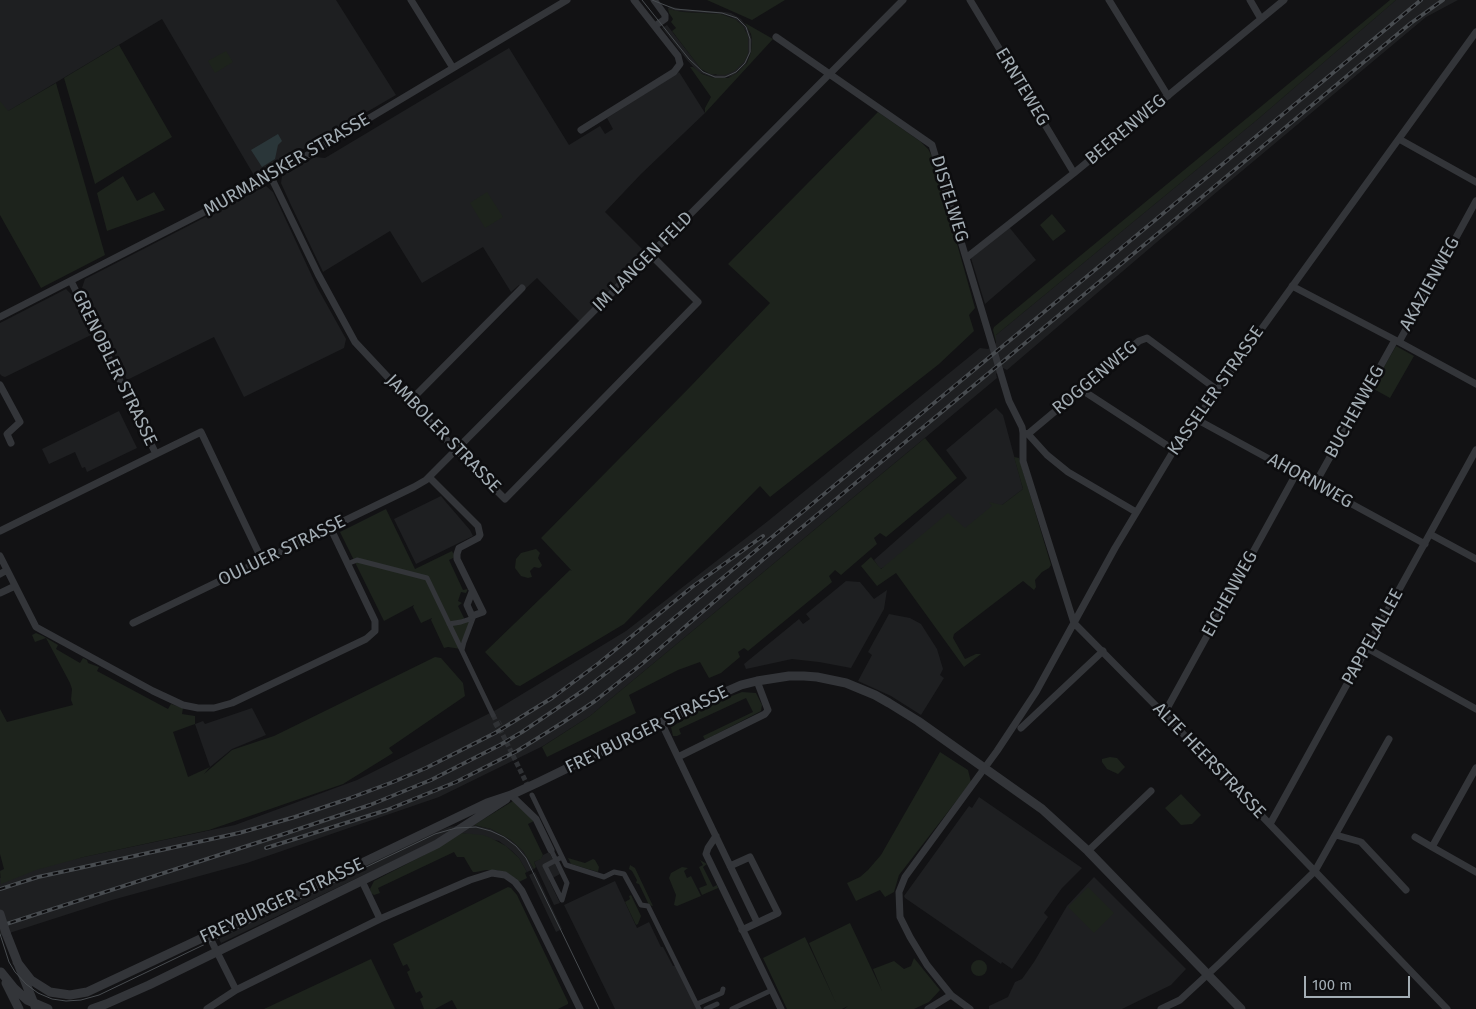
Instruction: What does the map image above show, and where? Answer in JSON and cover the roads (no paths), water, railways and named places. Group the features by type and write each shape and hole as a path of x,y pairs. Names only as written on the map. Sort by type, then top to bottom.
{"street":[{"path":"411,0 453,68"},
{"name":"MURMANSKER STRASSE","path":"0,318 271,177 567,0"},
{"path":"580,130 674,72 680,64 679,58 634,0"},
{"path":"654,0 665,15 665,19 655,26"},
{"name":"IM LANGEN FELD","path":"456,450 903,0"},
{"name":"ERNTEWEG","path":"970,0 1074,173"},
{"path":"1110,0 1168,96"},
{"path":"1250,0 1261,19"},
{"name":"BEERENWEG","path":"966,258 1074,173 1284,0"},
{"name":"KASSELER STRASSE","path":"970,1009 951,995 927,965 900,917 899,892 904,877 997,752 1036,692 1115,548 1174,450 1216,389 1476,32"},
{"name":"DISTELWEG","path":"776,37 932,144 1009,401 1025,434"},
{"path":"1399,139 1476,182"},
{"name":"JAMBOLER STRASSE","path":"271,177 318,274 355,342 456,450 505,499 698,302 650,254"},
{"name":"AKAZIENWEG","path":"1397,340 1476,201"},
{"name":"GRENOBLER STRASSE","path":"71,281 156,454"},
{"path":"1292,286 1397,340 1476,384"},
{"path":"410,401 522,288"},
{"name":"ROGGENWEG","path":"1025,434 1082,390 1139,341 1147,338 1216,389"},
{"name":"BUCHENWEG","path":"1315,484 1397,340"},
{"path":"0,385 2,394 20,422 7,434 11,442"},
{"path":"1082,390 1174,450"},
{"name":"AHORNWEG","path":"1196,419 1425,544"},
{"name":"GRENOBLER STRASSE","path":"0,531 200,432 262,560"},
{"path":"1025,434 1068,472 1136,512"},
{"name":"ALTE HEERSTRASSE","path":"1025,434 1024,461 1074,623 1447,1009"},
{"name":"OULUER STRASSE","path":"134,624 414,487 430,476 456,450"},
{"name":"PAPPELALLEE","path":"1270,824 1476,450"},
{"name":"EICHENWEG","path":"1164,714 1296,474"},
{"path":"430,476 478,526 480,535 478,538 459,548 457,554 457,559 472,592"},
{"path":"0,556 3,572 15,586 36,627 153,691 182,704 198,708 214,708 232,703 372,635 375,631 374,621 330,527"},
{"path":"1430,534 1476,559"},
{"path":"347,564 357,560 427,578 493,714"},
{"path":"0,593 15,586"},
{"path":"449,624 473,618 462,650"},
{"path":"1367,648 1476,709"},
{"path":"1021,728 1103,651"},
{"name":"FREYBURGER STRASSE","path":"17,962 31,980 50,992 70,995 87,992 487,803 511,795 716,696 757,681 788,676 811,676 857,687 910,715 1042,809 1088,851 1241,1009"},
{"path":"678,757 765,714 768,710 757,681"},
{"path":"661,722 757,922"},
{"path":"1161,1009 1180,1000 1315,871 1389,739"},
{"path":"1432,847 1474,778 1476,768"},
{"path":"1088,851 1151,790"},
{"path":"511,795 536,819 556,860 567,883 562,900 545,866 556,860 562,857"},
{"name":"FREYBURGER STRASSE","path":"92,1009 124,997 438,844 511,795"},
{"path":"532,795 543,811 566,865 604,877 614,872 624,874 640,905 648,906 698,1007 710,998 722,993 723,989"},
{"path":"1336,835 1361,842 1406,890"},
{"path":"716,836 706,854 781,1009"},
{"path":"1415,837 1476,872"},
{"path":"730,866 750,857 778,913 742,930"},
{"path":"207,1009 236,990 380,918 478,877 492,873 504,876 515,882 522,891 580,1009"},
{"path":"362,881 380,918"},
{"path":"0,914 34,1006"},
{"path":"209,936 236,990"},
{"path":"1,971 14,988 34,1006 48,1009"},
{"path":"1,971 19,1009"},
{"path":"732,1009 772,990"},
{"path":"928,1009 951,995"},
{"path":"706,1009 715,1006 710,998"}],"tunnel":[{"path":"493,715 529,788"},
{"path":"494,726 501,722"}],"tram line":[{"path":"642,0 689,59 703,72 715,77 725,77 736,72 745,63 750,52 750,39 746,27 737,18 722,13 675,9 652,0"},
{"path":"0,934 9,962 26,984 38,993 52,999 66,1001 81,1000 99,995 435,834 456,828 476,827 504,837 516,846 526,858 599,1009"}],"railway":[{"path":"0,926 370,805 431,780 522,732 584,690 632,653 1421,0"},
{"path":"266,848 387,810 456,782 517,751 595,701 1411,23 1443,0"},
{"path":"0,889 38,877 239,833 345,800 426,768 495,733 552,698 599,663 692,587 763,536"}]}
